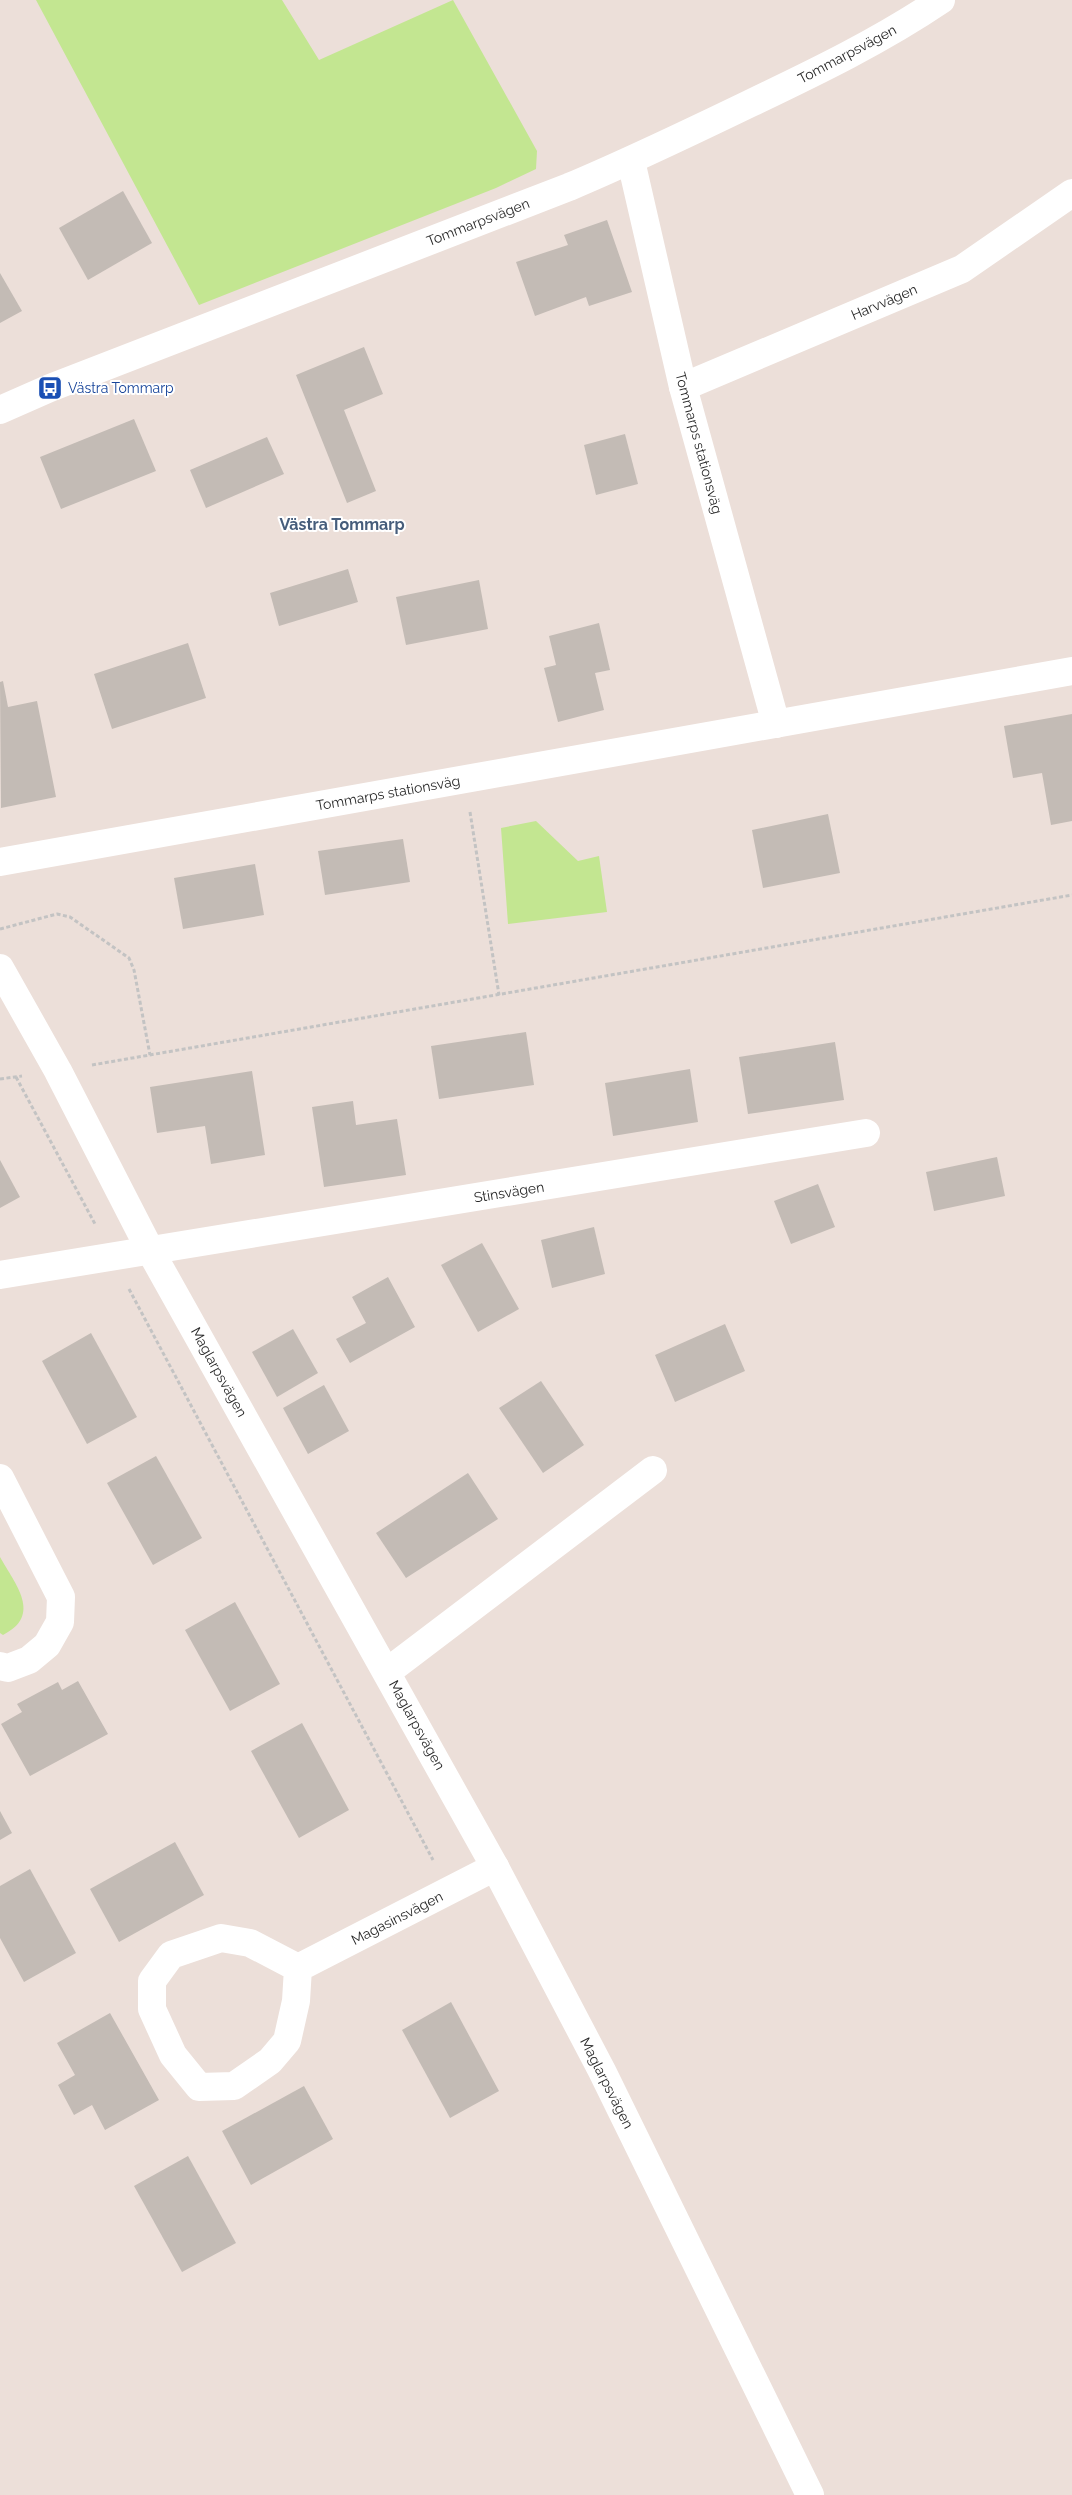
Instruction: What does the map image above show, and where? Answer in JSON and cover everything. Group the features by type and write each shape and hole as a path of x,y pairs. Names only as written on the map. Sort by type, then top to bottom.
{"street":[{"name":"Tommarpsvägen","path":"0,410 50,388 569,187 631,160 804,78 910,21 941,0"},
{"name":"Tommarps stationsväg","path":"631,160 683,387 776,724"},
{"name":"Harvvägen","path":"683,387 962,269 1072,194"},
{"name":"Tommarps stationsväg","path":"0,862 1072,671"},
{"name":"Maglarpsvägen","path":"0,968 58,1070 151,1252 388,1672 495,1867 602,2071 810,2495"},
{"name":"Stinsvägen","path":"0,1275 151,1252 866,1133"},
{"path":"388,1672 653,1470"},
{"path":"0,1478 61,1597 60,1622 47,1645 29,1660 8,1668 0,1666"},
{"name":"Magasinsvägen","path":"298,1968 495,1867"},
{"path":"221,1938 250,1943 298,1968 296,2000 287,2041 270,2061 234,2086 199,2087 173,2055 152,2009 152,1982 172,1955 221,1938"}],"path":[{"path":"465,779 499,995"},
{"path":"0,1079 150,1055 1072,895"},
{"path":"0,929 57,914 70,917 129,958 134,970 150,1055"},
{"path":"16,1077 449,1891"}],"green space":[{"path":"36,0 282,0 319,60 453,0 537,151 536,169 496,188 199,305"},
{"path":"536,821 578,861 599,856 607,912 508,924 501,828"},
{"path":"0,1557 18,1588 24,1609 22,1618 15,1627 3,1635 0,1633"}],"building":[{"path":"123,191 152,243 88,280 59,228"},
{"path":"607,220 632,292 589,306 586,297 535,316 516,262 568,245 564,235"},
{"path":"0,273 22,311 0,323"},
{"path":"364,347 383,394 344,410 376,491 347,503 296,375"},
{"path":"134,419 156,471 61,509 40,457"},
{"path":"625,434 638,484 596,495 584,445"},
{"path":"267,437 284,474 206,508 190,470"},
{"path":"348,569 358,602 279,626 270,593"},
{"path":"479,580 488,629 406,645 396,597"},
{"path":"599,623 610,670 595,673 604,710 558,722 544,668 556,665 549,636"},
{"path":"188,643 206,698 112,729 94,674"},
{"path":"3,681 8,707 37,701 56,797 1,808 0,682"},
{"path":"1072,714 1072,821 1051,825 1042,773 1013,778 1004,726"},
{"path":"828,814 840,873 763,888 752,830"},
{"path":"403,839 410,882 325,895 318,851"},
{"path":"255,864 264,915 183,929 174,878"},
{"path":"526,1032 534,1085 439,1099 431,1046"},
{"path":"835,1042 844,1100 748,1114 739,1057"},
{"path":"690,1069 698,1122 613,1136 605,1083"},
{"path":"252,1071 265,1155 211,1164 205,1126 157,1133 150,1087"},
{"path":"353,1101 356,1125 397,1119 406,1175 324,1187 312,1107"},
{"path":"997,1157 1005,1196 934,1211 926,1172"},
{"path":"0,1160 20,1197 0,1208"},
{"path":"818,1184 835,1227 791,1244 774,1201"},
{"path":"594,1227 605,1274 552,1288 541,1240"},
{"path":"482,1243 519,1309 478,1332 441,1265"},
{"path":"388,1277 415,1327 350,1363 336,1339 366,1323 352,1297"},
{"path":"725,1324 745,1371 675,1402 655,1355"},
{"path":"293,1329 318,1373 277,1397 252,1352"},
{"path":"91,1333 137,1417 87,1444 42,1361"},
{"path":"541,1381 584,1445 543,1473 499,1408"},
{"path":"324,1385 349,1431 308,1454 283,1408"},
{"path":"156,1456 202,1538 153,1565 107,1483"},
{"path":"468,1473 498,1519 406,1578 376,1533"},
{"path":"235,1602 280,1684 230,1711 185,1630"},
{"path":"78,1681 108,1734 30,1776 1,1724 22,1712 17,1704 58,1682 62,1690"},
{"path":"302,1723 349,1810 299,1838 251,1751"},
{"path":"0,1811 12,1833 0,1840"},
{"path":"175,1842 204,1895 119,1942 90,1889"},
{"path":"30,1869 76,1953 24,1982 0,1938 0,1886"},
{"path":"451,2002 499,2091 450,2118 402,2030"},
{"path":"110,2013 159,2100 105,2130 92,2105 74,2115 58,2085 75,2075 57,2043"},
{"path":"304,2086 333,2139 251,2185 222,2131"},
{"path":"188,2156 236,2243 182,2272 134,2186"}],"place":[{"name":"Västra Tommarp","path":"50,388"}],"district":[{"name":"Västra Tommarp","path":"342,524"}]}
